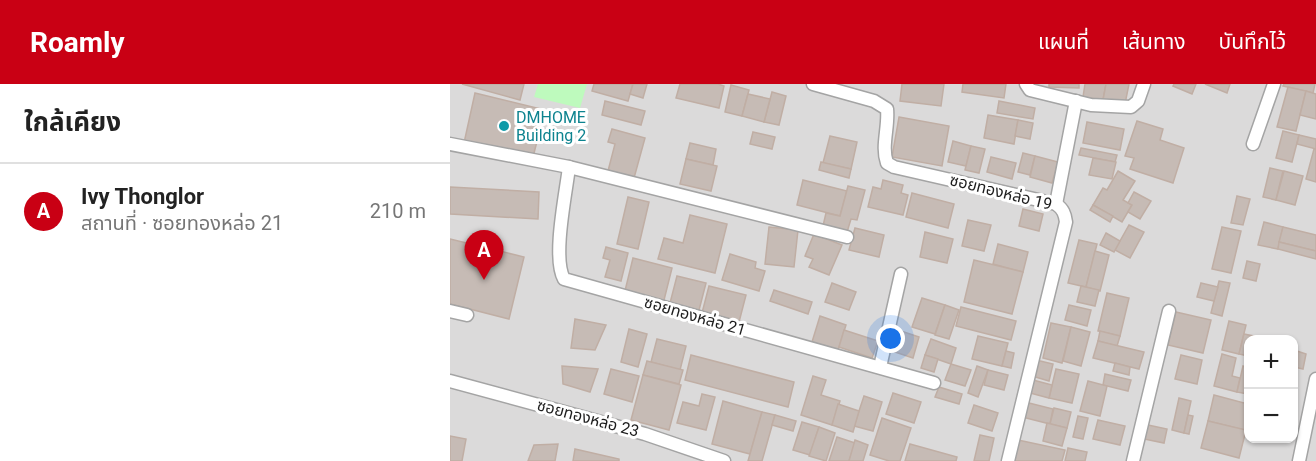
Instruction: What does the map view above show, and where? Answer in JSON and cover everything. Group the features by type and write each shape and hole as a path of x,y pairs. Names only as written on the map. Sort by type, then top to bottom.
{"street":[{"name":"ซอยทองหล่อ 19","path":"813,84 874,101 887,109 885,154 887,163 894,167 1056,204 1064,212 1066,222 1008,461"},
{"path":"1026,84 1030,90 1092,105 1131,107 1137,101 1144,84"},
{"path":"1253,144 1274,84"},
{"path":"1056,204 1076,101"},
{"path":"450,144 569,167 847,237"},
{"name":"ซอยทองหล่อ 21","path":"569,167 560,240 561,271 564,279 934,383"},
{"path":"880,368 901,274"},
{"path":"450,311 467,315"},
{"path":"1133,461 1169,311"},
{"path":"1299,461 1316,379"},
{"name":"ซอยทองหล่อ 23","path":"450,381 645,434 724,461"}],"shaded area":[{"path":"450,84 1316,84 1316,461 450,461"}],"green space":[{"path":"538,84 587,84 580,108 534,97"}],"building":[{"path":"462,84 524,84 520,100"},
{"path":"594,84 633,84 628,101 592,91"},
{"path":"633,84 647,84 643,98 630,94"},
{"path":"680,84 724,86 719,108 676,98"},
{"path":"902,84 944,84 941,106 900,101"},
{"path":"963,84 1006,84 1004,98 962,92"},
{"path":"1049,84 1079,84 1079,88 1049,87"},
{"path":"1085,84 1106,84 1103,100 1083,97"},
{"path":"1106,84 1129,84 1125,104 1103,100"},
{"path":"1174,84 1196,84 1192,94 1173,86"},
{"path":"1205,84 1230,84 1227,93"},
{"path":"1284,84 1315,84 1313,93 1283,86"},
{"path":"731,85 749,90 742,116 725,112"},
{"path":"1288,87 1306,91 1296,131 1277,127"},
{"path":"1306,91 1316,94 1316,119 1300,115"},
{"path":"772,92 786,96 779,125 764,122"},
{"name":"DMHOME Building 2","path":"475,93 545,110 533,157 464,143"},
{"path":"748,94 770,99 764,122 742,116"},
{"path":"605,101 645,111 641,125 602,115"},
{"path":"999,101 1035,108 1033,119 997,113"},
{"path":"988,115 1018,120 1014,144 984,138"},
{"path":"899,117 949,126 942,166 892,157"},
{"path":"1018,120 1033,123 1030,139 1015,136"},
{"path":"1137,121 1163,129 1160,140 1184,148 1173,183 1130,169 1134,158 1125,156"},
{"path":"1087,122 1124,129 1120,150 1083,143"},
{"path":"612,129 645,138 634,178 608,171 615,144 608,142"},
{"path":"1283,131 1299,135 1292,162 1276,158"},
{"path":"753,132 775,137 772,149 750,144"},
{"path":"1299,135 1316,139 1316,149 1297,144"},
{"path":"830,136 857,142 851,169 823,163"},
{"path":"953,141 971,146 966,166 948,162"},
{"path":"690,143 716,149 713,165 686,159"},
{"path":"971,146 985,149 979,173 965,170"},
{"path":"1081,148 1117,155 1115,162 1079,155"},
{"path":"1314,149 1316,149 1316,182 1306,179"},
{"path":"1023,153 1035,156 1030,175 1018,172"},
{"path":"1035,156 1058,162 1052,183 1030,177"},
{"path":"991,157 1016,163 1012,179 987,172"},
{"path":"1093,158 1116,162 1112,179 1089,175"},
{"path":"686,159 717,166 711,191 680,184"},
{"path":"821,162 851,169 849,178 819,170"},
{"path":"1270,168 1283,171 1276,200 1263,197"},
{"path":"1118,171 1135,181 1123,200 1132,205 1122,222 1093,205 1103,188 1107,190"},
{"path":"1284,171 1303,176 1295,205 1276,200"},
{"path":"803,180 847,191 840,216 797,205"},
{"path":"883,180 903,185 901,193 908,195 903,215 868,207 873,187 881,189"},
{"path":"848,186 865,190 857,220 851,219 847,232 823,226 826,213 840,216"},
{"path":"450,187 539,192 538,219 450,214"},
{"path":"1134,192 1151,201 1140,219 1128,212 1132,205 1128,203"},
{"path":"912,193 954,204 948,228 906,217"},
{"path":"1237,196 1250,199 1243,225 1231,223"},
{"path":"628,197 649,202 638,249 617,244"},
{"path":"1093,205 1113,216 1110,222 1090,210"},
{"path":"1023,209 1043,214 1039,231 1019,226"},
{"path":"690,215 727,224 715,273 658,259 664,238 683,243"},
{"path":"968,220 991,225 984,251 962,246"},
{"path":"1264,222 1283,227 1278,249 1258,245"},
{"path":"1129,225 1144,232 1130,258 1115,250"},
{"path":"769,227 798,230 794,267 765,264"},
{"path":"1222,227 1241,231 1231,273 1212,269"},
{"path":"1283,227 1316,235 1316,251 1279,242"},
{"path":"855,228 884,235 879,257 849,250"},
{"path":"925,232 953,239 947,263 920,257"},
{"path":"1106,233 1120,241 1114,252 1100,245"},
{"path":"814,234 842,245 829,275 809,267 813,259 805,256"},
{"path":"450,239 524,257 509,319 450,304"},
{"path":"1079,240 1097,244 1086,287 1068,283"},
{"path":"1279,242 1316,251 1316,259 1278,249"},
{"path":"998,244 1028,252 1023,272 993,264"},
{"path":"606,247 628,253 621,281 605,277 610,260 603,258"},
{"path":"1095,251 1109,255 1100,291 1086,287"},
{"path":"730,254 756,262 755,268 765,271 759,291 722,280"},
{"path":"633,258 672,268 663,304 624,295"},
{"path":"974,260 1023,272 1012,314 964,302"},
{"path":"1247,261 1260,264 1256,281 1243,278"},
{"path":"677,276 706,283 698,314 669,307"},
{"path":"1219,281 1230,283 1222,316 1211,313"},
{"path":"832,283 856,292 849,310 825,302"},
{"path":"1201,283 1218,287 1214,301 1197,297"},
{"path":"709,286 746,295 739,322 702,313"},
{"path":"1081,286 1099,290 1095,306 1077,302"},
{"path":"774,290 812,302 808,314 770,301"},
{"path":"1107,293 1129,298 1120,336 1098,331"},
{"path":"922,298 945,305 935,334 912,327"},
{"path":"945,305 959,310 949,339 935,335"},
{"path":"1069,305 1091,310 1087,326 1065,320"},
{"path":"961,307 1016,321 1011,340 956,326"},
{"path":"1176,312 1211,320 1203,353 1168,345"},
{"path":"820,316 846,325 838,350 812,342"},
{"path":"575,319 606,325 595,350 571,348"},
{"path":"1229,321 1246,325 1239,354 1222,350"},
{"path":"1051,323 1071,327 1062,363 1043,358"},
{"path":"1071,327 1090,332 1081,366 1063,361"},
{"path":"629,329 647,334 638,367 621,362"},
{"path":"844,330 878,341 872,358 839,347"},
{"path":"901,331 919,337 913,358 895,352"},
{"path":"1100,331 1120,336 1117,346 1098,341"},
{"path":"1244,334 1249,335 1244,335 1244,355 1239,354"},
{"path":"978,336 1008,343 1002,366 972,359"},
{"path":"657,339 686,346 680,370 651,362"},
{"path":"931,339 956,348 951,364 925,355"},
{"path":"1098,341 1144,352 1139,369 1093,358"},
{"path":"1006,351 1014,353 1011,368 1002,366"},
{"path":"1298,351 1306,354 1303,369 1298,368"},
{"path":"1222,354 1236,358 1232,376 1240,378 1237,392 1214,386"},
{"path":"691,355 794,382 788,407 685,380"},
{"path":"925,355 938,359 934,372 921,368"},
{"path":"1181,355 1202,360 1197,384 1175,379"},
{"path":"1036,360 1053,364 1049,381 1032,376"},
{"path":"647,361 683,370 679,384 643,375"},
{"path":"1115,363 1130,367 1129,375 1113,371"},
{"path":"951,364 971,370 965,386 945,380"},
{"path":"562,366 598,369 590,392 563,384"},
{"path":"977,366 988,370 978,397 968,393"},
{"path":"1243,366 1244,393 1237,392"},
{"path":"611,369 639,376 632,402 604,394"},
{"path":"1056,369 1079,374 1072,403 1049,398"},
{"path":"988,370 1008,375 1004,390 984,385"},
{"path":"1105,374 1131,380 1128,391 1103,385"},
{"path":"643,375 681,385 669,430 631,420"},
{"path":"813,376 826,380 821,395 840,401 832,425 801,415"},
{"path":"1033,380 1052,385 1049,398 1030,393"},
{"path":"1088,381 1107,386 1100,416 1080,411"},
{"path":"939,387 962,394 959,404 935,397"},
{"path":"893,393 921,402 914,423 886,414"},
{"path":"702,394 715,397 706,430 677,423 683,402 699,406"},
{"path":"1214,395 1244,403 1244,430 1208,421"},
{"path":"864,396 882,402 873,431 854,426"},
{"path":"1179,398 1191,401 1184,433 1172,430"},
{"path":"723,401 762,412 750,454 712,444"},
{"path":"1025,402 1053,409 1050,424 1022,417"},
{"path":"838,404 859,411 853,432 832,425"},
{"path":"974,405 998,413 992,431 968,423"},
{"path":"1054,408 1071,412 1067,428 1050,424"},
{"path":"762,412 775,415 762,461 748,461"},
{"path":"775,415 796,421 793,431 772,425"},
{"path":"1188,415 1193,416 1189,434 1184,433"},
{"path":"1078,416 1088,418 1083,439 1073,437"},
{"path":"882,418 911,428 900,461 889,461 870,455"},
{"path":"1098,420 1125,426 1120,445 1093,439"},
{"path":"1208,421 1244,430 1239,458 1201,448"},
{"path":"802,422 819,427 810,455 793,450"},
{"path":"1047,423 1067,428 1062,446 1043,441"},
{"path":"1148,425 1167,429 1164,443 1144,439"},
{"path":"819,427 835,433 826,461 809,456"},
{"path":"980,435 994,438 989,461 974,461"},
{"path":"450,436 466,439 462,461 450,461"},
{"path":"837,437 855,443 849,461 829,461"},
{"path":"855,440 868,445 863,461 849,461"},
{"path":"1018,440 1065,450 1062,461 1013,461"},
{"path":"558,444 555,461 528,461 534,445"},
{"path":"910,444 957,457 956,461 905,461"},
{"path":"1068,448 1087,452 1085,461 1065,461"},
{"path":"575,449 619,459 619,461 573,461"}],"place":[{"name":"DMHOME Building 2","path":"504,126"},
{"name":"Ivy Thonglor","path":"484,280"}]}
